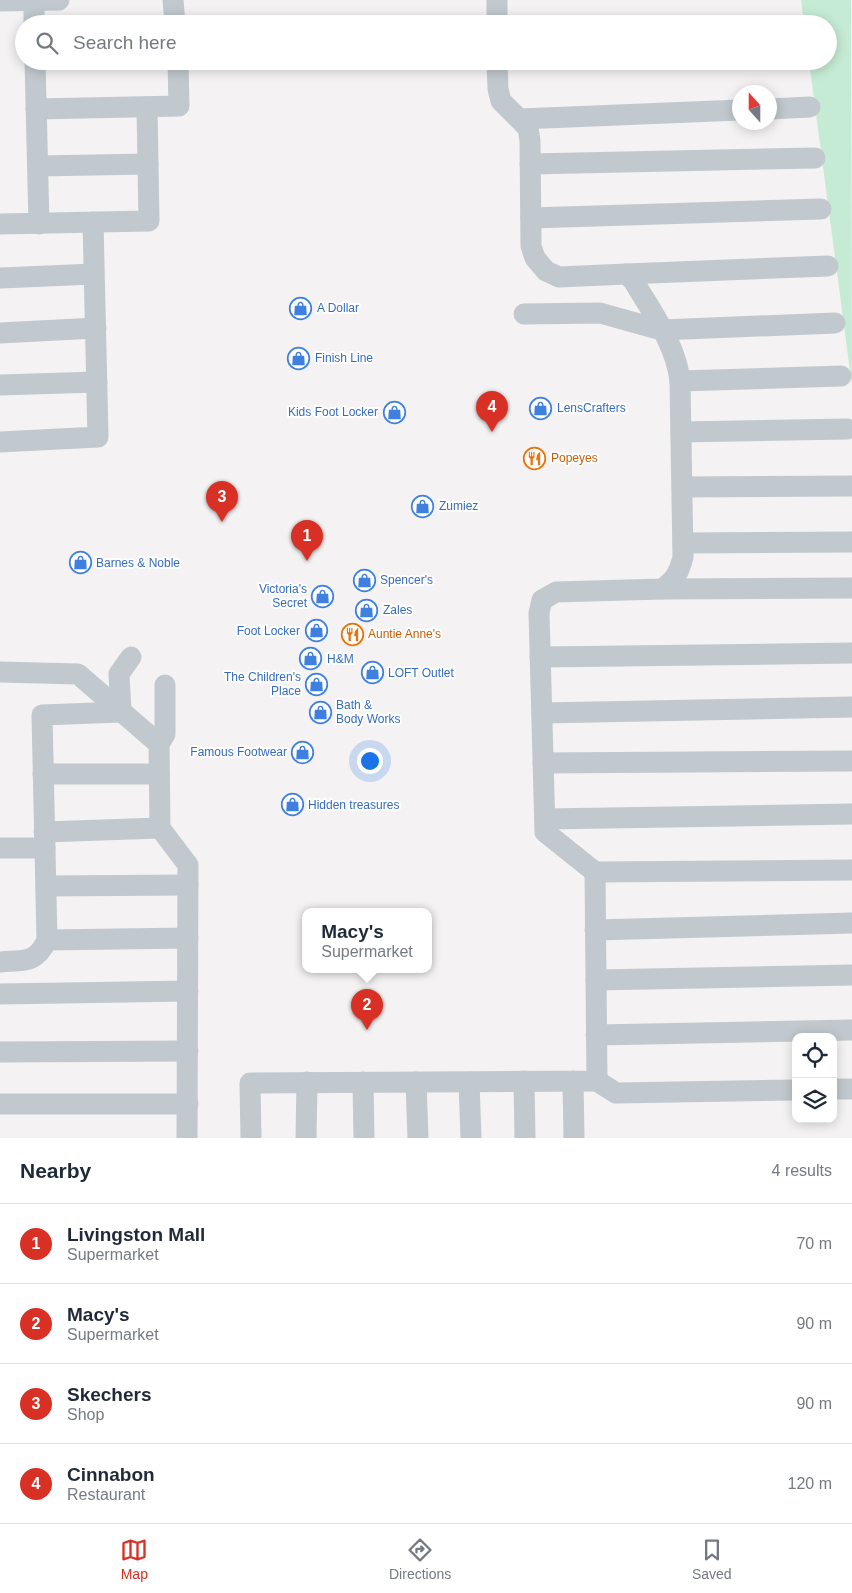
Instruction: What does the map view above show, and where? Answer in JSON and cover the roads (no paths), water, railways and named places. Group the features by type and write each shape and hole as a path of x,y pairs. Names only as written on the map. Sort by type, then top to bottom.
{"lane":[{"path":"34,0 34,15"},
{"path":"0,1 59,0"},
{"path":"173,0 174,15"},
{"path":"497,0 497,15"},
{"path":"35,70 39,224"},
{"path":"36,110 179,106 178,70"},
{"path":"497,70 498,89 502,101 528,128 530,141 531,246 536,258 546,271 559,277 828,266"},
{"path":"0,224 149,221 147,107"},
{"path":"777,109 810,107"},
{"path":"520,119 732,110"},
{"path":"530,164 815,158"},
{"path":"38,166 148,164"},
{"path":"531,218 821,209"},
{"path":"0,442 98,437 93,222"},
{"path":"0,278 94,274"},
{"path":"626,274 633,280 661,330 678,365 680,380 683,557 673,582 662,590"},
{"path":"524,314 600,313 661,330 834,323"},
{"path":"0,333 96,328"},
{"path":"680,380 840,376"},
{"path":"0,385 97,382"},
{"path":"681,432 847,429"},
{"path":"682,487 852,486"},
{"path":"683,543 852,542"},
{"path":"852,588 556,592 542,600 539,613 545,832 595,872 852,870"},
{"path":"540,657 852,653"},
{"path":"121,712 119,674 131,657"},
{"path":"0,672 78,674 159,744"},
{"path":"165,685 165,734 159,744 160,828 188,865 188,1138"},
{"path":"542,713 852,707"},
{"path":"0,962 28,960 42,951 47,940 42,715 121,712"},
{"path":"543,763 852,761"},
{"path":"43,774 159,774"},
{"path":"545,819 852,814"},
{"path":"0,848 45,840 160,828"},
{"path":"595,872 597,1081"},
{"path":"46,886 188,886"},
{"path":"595,930 852,923"},
{"path":"47,940 188,938"},
{"path":"596,980 852,975"},
{"path":"0,994 188,992"},
{"path":"596,1035 852,1030"},
{"path":"0,1052 188,1051"},
{"path":"524,1081 525,1138"},
{"path":"574,1081 574,1138"},
{"path":"251,1138 250,1083 597,1081 616,1093 792,1090"},
{"path":"306,1138 307,1082"},
{"path":"363,1082 364,1138"},
{"path":"416,1082 418,1138"},
{"path":"469,1082 470,1138"},
{"path":"837,1089 852,1089"},
{"path":"0,1104 188,1104"}],"place":[{"name":"A Dollar","path":"301,308"},
{"name":"Finish Line","path":"299,358"},
{"name":"LensCrafters","path":"541,408"},
{"name":"Kids Foot Locker","path":"394,412"},
{"name":"Cinnabon","path":"492,432"},
{"name":"Popeyes","path":"535,458"},
{"name":"Zumiez","path":"423,506"},
{"name":"Skechers","path":"222,522"},
{"name":"Livingston Mall","path":"307,561"},
{"name":"Barnes & Noble","path":"80,563"},
{"name":"Spencer's","path":"364,580"},
{"name":"Victoria's Secret","path":"323,596"},
{"name":"Zales","path":"367,610"},
{"name":"Foot Locker","path":"316,631"},
{"name":"Auntie Anne's","path":"352,634"},
{"name":"H&M","path":"311,659"},
{"name":"LOFT Outlet","path":"372,673"},
{"name":"The Children's Place","path":"317,684"},
{"name":"Bath & Body Works","path":"320,712"},
{"name":"Famous Footwear","path":"303,752"},
{"name":"Hidden treasures","path":"292,805"},
{"name":"Macy's","path":"367,1030"}]}
